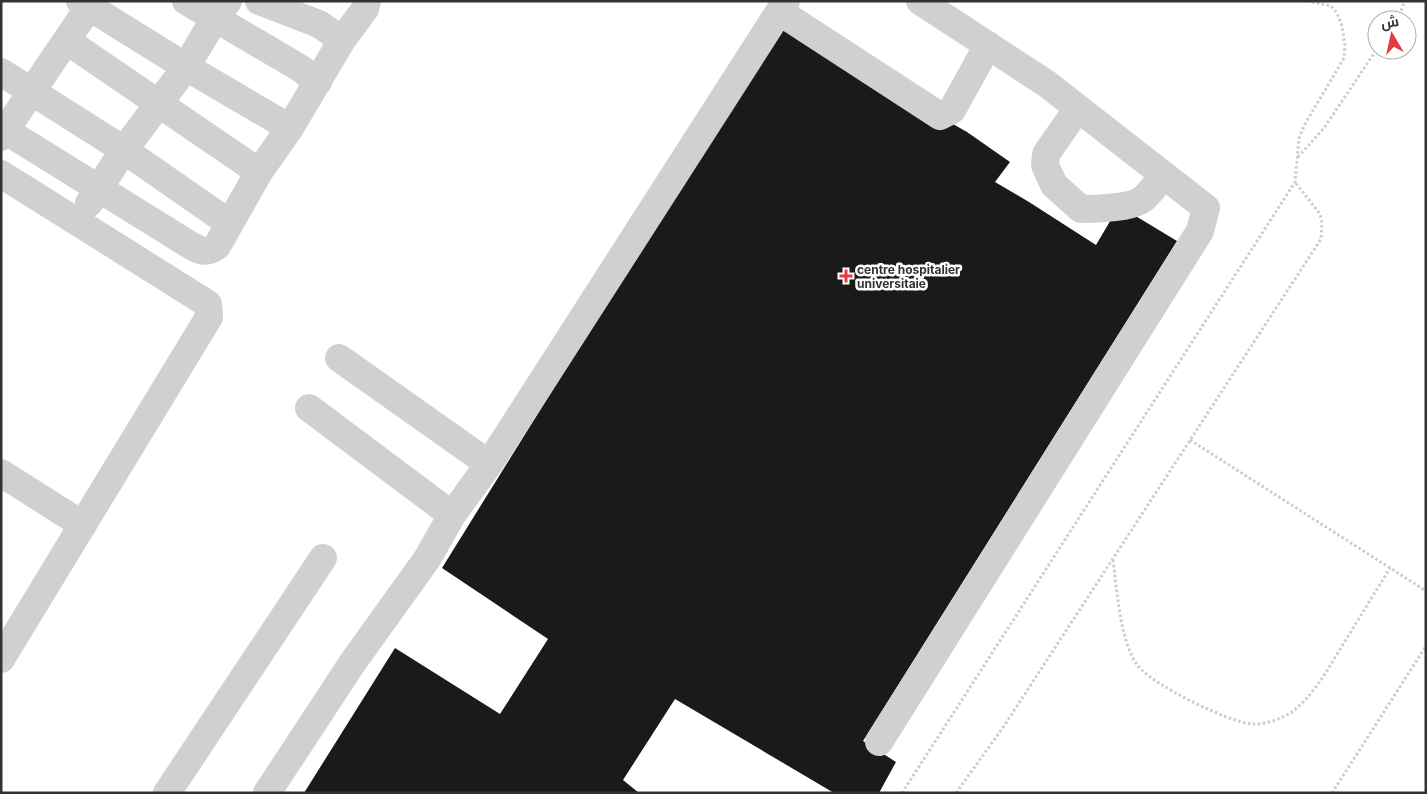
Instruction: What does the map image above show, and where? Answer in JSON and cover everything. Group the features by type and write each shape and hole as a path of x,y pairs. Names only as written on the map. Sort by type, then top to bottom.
{"lane":[{"path":"186,1 222,10 318,82"},
{"path":"259,1 319,24 342,40"},
{"path":"290,128 186,67 88,3 67,41 3,132 200,251 210,251 217,246 259,172 290,128 342,40 365,9 367,1"},
{"path":"879,742 1200,231 1206,208 1047,84 920,1"},
{"path":"267,793 353,662 428,559 452,516 489,464 783,7 940,116 952,110 988,45"},
{"path":"77,221 124,150 186,67 222,10"},
{"path":"67,41 259,172"},
{"path":"1,72 124,150 229,223"},
{"path":"1078,108 1046,154 1045,165 1054,184 1081,209 1098,209 1141,200 1164,175"},
{"path":"1,174 208,304 209,317 1,659"},
{"path":"340,358 489,464"},
{"path":"309,408 452,516"},
{"path":"1,473 83,525"},
{"path":"167,793 323,558"}],"path":[{"path":"902,793 1295,182 1299,138 1305,124 1344,58 1345,44 1342,26 1337,13 1331,6 1306,1"},
{"path":"1297,158 1324,128 1370,60"},
{"path":"956,793 1004,726 1321,239 1322,223 1320,214 1295,182"},
{"path":"1190,440 1426,591"},
{"path":"1113,559 1122,622 1128,645 1138,666 1164,687 1233,720 1254,724 1274,721 1290,713 1313,693 1390,568"},
{"path":"1332,793 1426,646"}],"building":[{"path":"779,25 967,132 1010,162 995,182 1096,245 1119,206 1177,241 863,741 896,762 879,793 834,793 675,699 623,780 639,793 304,793 395,648 500,714 548,639 442,568"}],"place":[{"name":"centre hospitalier universitaie","path":"846,276"}]}
